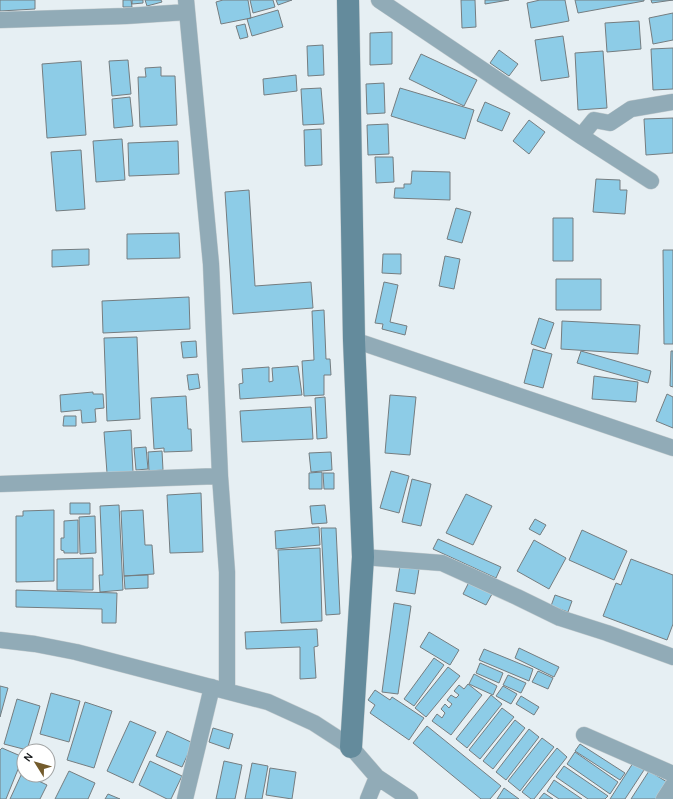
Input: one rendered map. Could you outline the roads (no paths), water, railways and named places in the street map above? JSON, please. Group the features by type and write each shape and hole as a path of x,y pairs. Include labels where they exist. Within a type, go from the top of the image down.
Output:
{"main road":[{"path":"348,0 354,340 363,556 351,747"}],"street":[{"path":"379,0 581,136 651,181"},
{"path":"0,20 126,16 187,6 211,264 220,476 227,572 220,689 185,799"},
{"path":"581,136 594,120 610,123 631,109 673,102"},
{"path":"354,340 673,448"},
{"path":"0,484 220,476"},
{"path":"363,556 442,562 560,618 673,657"},
{"path":"0,640 35,644 76,652 268,702 289,710 314,723 351,747 377,777 410,799"},
{"path":"584,735 673,774"},
{"path":"368,799 377,777"},
{"path":"664,799 673,785"}]}
